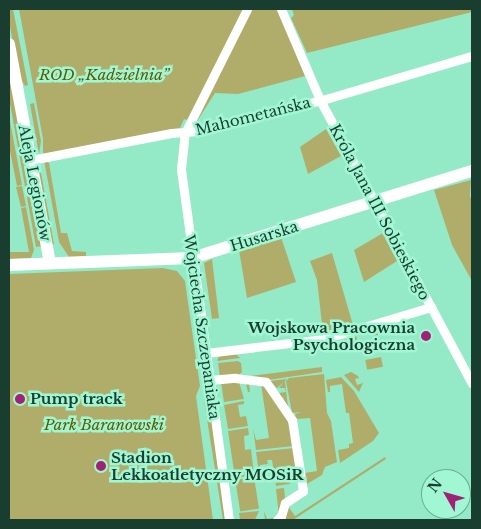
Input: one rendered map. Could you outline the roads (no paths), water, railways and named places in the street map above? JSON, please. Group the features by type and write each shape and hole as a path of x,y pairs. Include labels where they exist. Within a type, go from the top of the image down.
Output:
{"main road":[{"name":"Aleja Legionów","path":"9,44 50,263"},
{"name":"Husarska","path":"9,265 192,258 472,172"}],"street":[{"path":"185,133 247,9"},
{"name":"Króla Jana III Sobieskiego","path":"281,9 320,100 472,384"},
{"name":"Mahometańska","path":"31,160 171,133 185,133 320,100 472,56"},
{"name":"Wojciecha Szczepaniaka","path":"185,133 181,169 229,520"},
{"path":"206,353 324,339 431,307"},
{"path":"210,380 235,378 266,382 292,420 303,491 285,503 281,516 277,520"}],"place":[{"name":"Wojskowa Pracownia Psychologiczna","path":"426,336"},
{"name":"Pump track","path":"20,399"},
{"name":"Stadion Lekkoatletyczny MOSiR","path":"101,466"}],"park label":[{"name":"ROD „Kadzielnia”","path":"104,75"},
{"name":"Park Baranowski","path":"104,425"}]}
